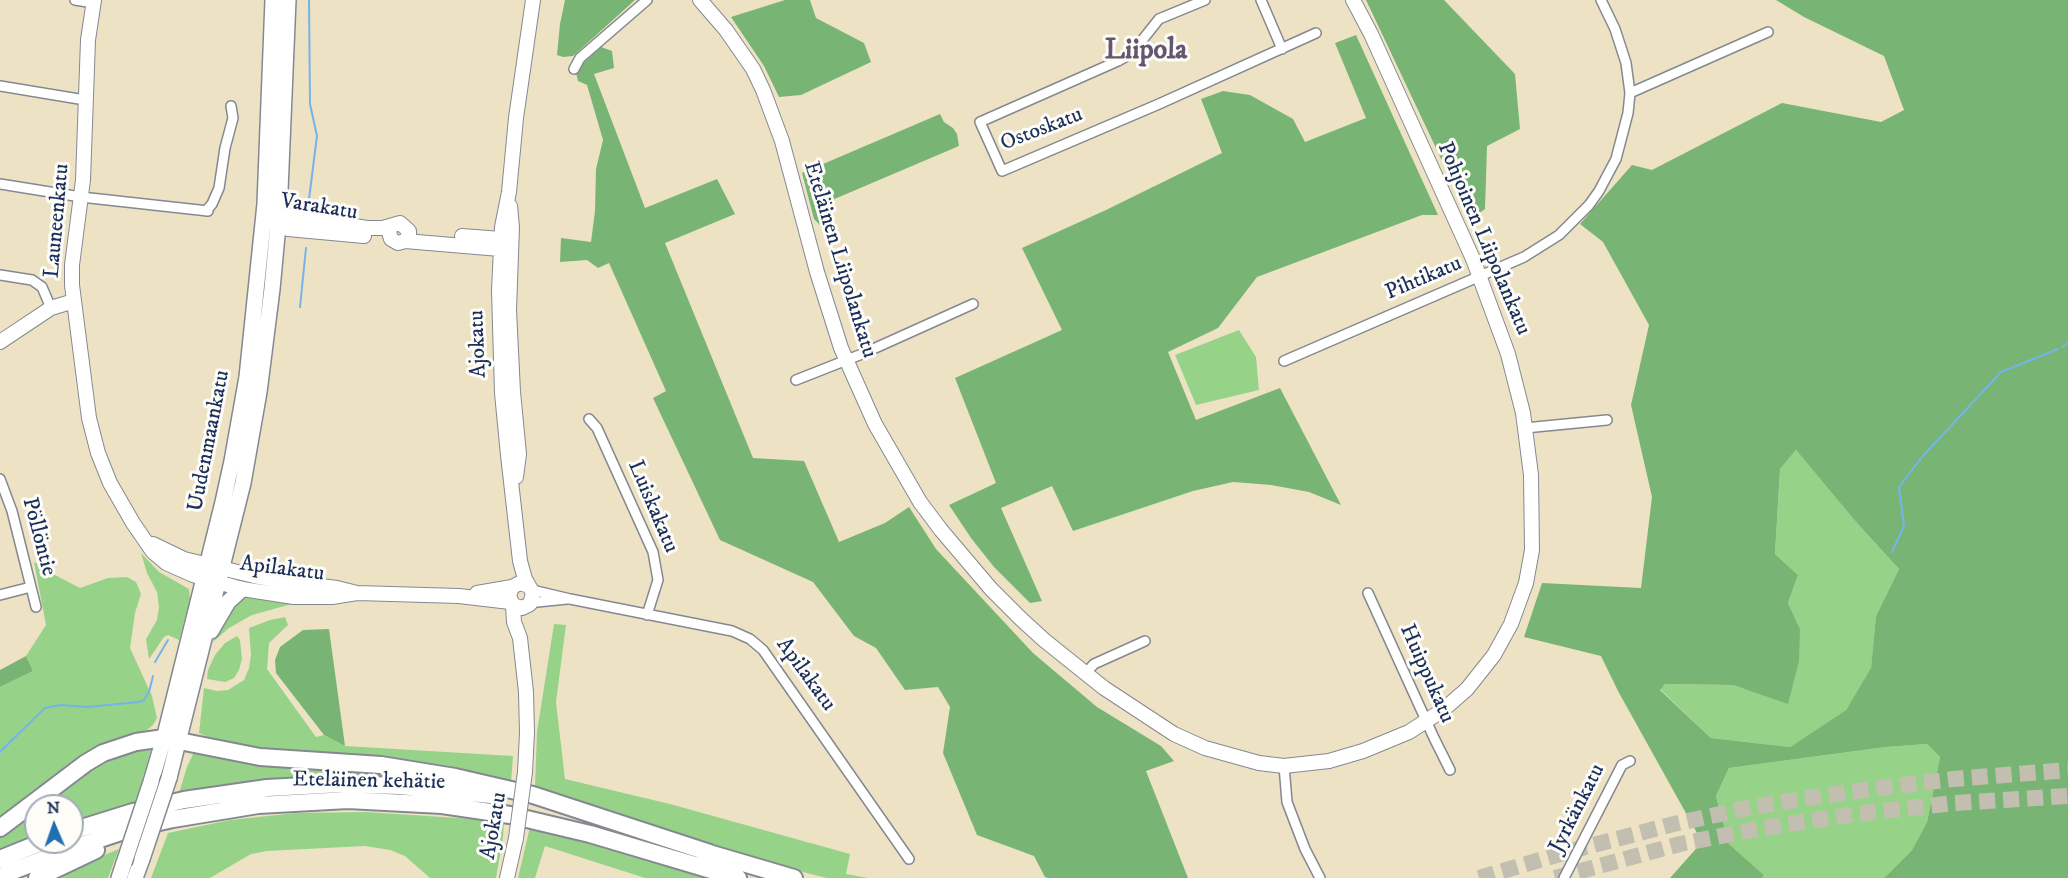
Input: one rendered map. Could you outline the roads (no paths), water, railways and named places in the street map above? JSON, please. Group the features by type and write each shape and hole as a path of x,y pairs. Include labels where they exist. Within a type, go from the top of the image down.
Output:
{"highway":[{"path":"0,828 86,762 103,753 136,742 171,740 260,757 381,765 455,777 533,795 710,853"},
{"name":"Eteläinen kehätie","path":"84,827 183,800 301,785 375,785 454,790 519,800 794,878"},
{"name":"Eteläinen kehätie","path":"0,876 133,828 192,815 258,805 348,800 442,804 477,809 590,834 738,878"},
{"path":"37,878 93,851 127,838 172,824 258,805"},
{"path":"0,859 24,849"}],"main road":[{"name":"Uudenmaankatu","path":"273,0 268,143 280,221"},
{"name":"Uudenmaankatu","path":"135,878 169,778 171,740 215,565 252,438 280,221 288,0"},
{"name":"Uudenmaankatu","path":"122,871 151,782 171,740 199,655 211,581"},
{"path":"199,655 228,602 242,589"}],"street":[{"path":"75,0 94,2"},
{"name":"Ajokatu","path":"523,587 525,579 520,561 513,496 519,454 510,355 505,244 512,227 509,192 516,118 533,0"},
{"path":"574,69 580,58 647,0"},
{"name":"Eteläinen Liipolankatu","path":"700,0 726,30 753,69 772,111 832,322 846,360 875,424 920,502 991,589 1021,619 1085,674 1174,734 1235,757 1284,766 1329,761 1363,752 1398,738 1427,722"},
{"name":"Ostoskatu","path":"1205,0 1160,19 1132,53 1118,61 980,122 1002,171 1159,104 1316,33"},
{"path":"1261,0 1282,49"},
{"name":"Pohjoinen Liipolankatu","path":"1353,0 1371,34 1480,276 1508,354 1524,428 1531,475 1532,550 1526,583 1511,624 1494,655 1467,689 1427,722"},
{"name":"Pihtikatu","path":"1284,361 1524,257 1559,235 1589,205 1616,159 1628,113 1630,93 1626,63 1615,29 1601,0"},
{"name":"Launeenkatu","path":"94,2 88,40 84,161 72,265 74,301 89,418 98,453 110,483 153,552 166,563 211,581"},
{"path":"1630,93 1768,32"},
{"path":"0,86 85,100"},
{"path":"0,184 207,211 219,188 225,148 233,118 231,106"},
{"name":"Varakatu","path":"280,221 323,226 383,228 399,233 505,244"},
{"path":"0,275 32,280 42,287 51,308"},
{"path":"0,342 51,308 74,301"},
{"path":"796,381 973,304"},
{"name":"Luiskakatu","path":"589,419 597,428 653,552 658,580 646,615"},
{"path":"1524,428 1607,420"},
{"name":"Pöllöntie","path":"0,479 12,511 36,607"},
{"path":"145,540 184,559 215,565"},
{"name":"Apilakatu","path":"215,565 255,576 357,593"},
{"name":"Apilakatu","path":"211,581 242,589 294,597 332,597 357,593 459,596 520,604 570,599"},
{"path":"0,595 31,587"},
{"path":"523,587 534,597 520,604 509,596 523,587"},
{"name":"Apilakatu","path":"459,596 523,587 646,615 732,631 750,639 764,650 909,859"},
{"name":"Huippukatu","path":"1368,593 1450,770"},
{"name":"Ajokatu","path":"507,878 516,838 525,772 527,733 526,693 520,638 514,622 520,604"},
{"path":"1085,674 1094,664 1145,641"},
{"name":"Jyrkänkatu","path":"1564,878 1622,765 1630,761"},
{"path":"1284,766 1290,810 1305,849 1320,878"}],"waterway":[{"path":"307,215 317,136 310,104 309,0"},
{"path":"300,307 306,248"},
{"path":"2062,347 2068,343"},
{"path":"1892,552 1904,526 1899,487 1922,457 2001,372 2058,349"},
{"path":"155,662 168,640"},
{"path":"0,752 45,708 61,705 87,707 139,702 144,700 149,692 153,676"}],"tunnel":[{"path":"1479,878 1674,824 1757,806 1953,779 2068,770"},
{"path":"1555,878 1680,844 1762,828 1954,803 2068,796"}],"district":[{"name":"Liipola","path":"1146,52"}]}
